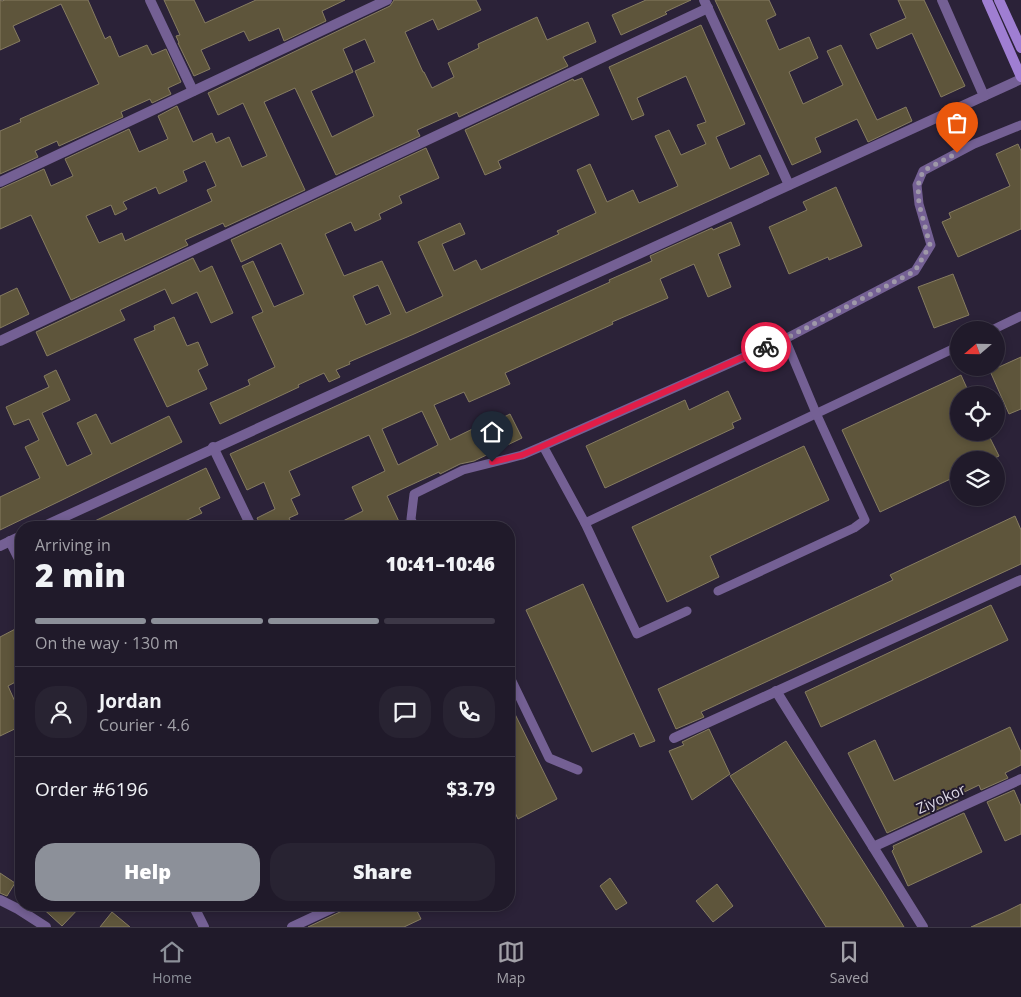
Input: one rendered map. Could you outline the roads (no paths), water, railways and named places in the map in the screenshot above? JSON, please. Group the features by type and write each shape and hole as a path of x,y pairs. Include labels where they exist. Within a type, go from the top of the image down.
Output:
{"street":[{"path":"150,0 193,91"},
{"path":"0,182 387,0"},
{"path":"942,0 984,96"},
{"path":"55,521 1021,78 987,0"},
{"path":"999,0 1021,48"},
{"path":"0,341 706,4 789,184"},
{"path":"213,447 249,521"},
{"path":"0,546 15,539"},
{"path":"10,541 15,551"},
{"path":"674,738 1020,582"},
{"path":"776,691 923,927"},
{"name":"Ziyokor","path":"873,847 1021,780"},
{"path":"0,900 15,908"},
{"path":"21,911 46,927"},
{"path":"197,911 204,927"},
{"path":"292,927 326,911"}],"lane":[{"path":"412,521 414,494 463,470 522,455 785,339 915,271 930,245 919,204 918,185 923,171 974,144 1021,125"},
{"path":"1005,324 1021,316"},
{"path":"718,591 854,528 865,520 816,413 785,339"},
{"path":"585,523 950,350"},
{"path":"543,446 585,523 638,634 687,611"},
{"path":"515,688 548,758 578,770"}]}
